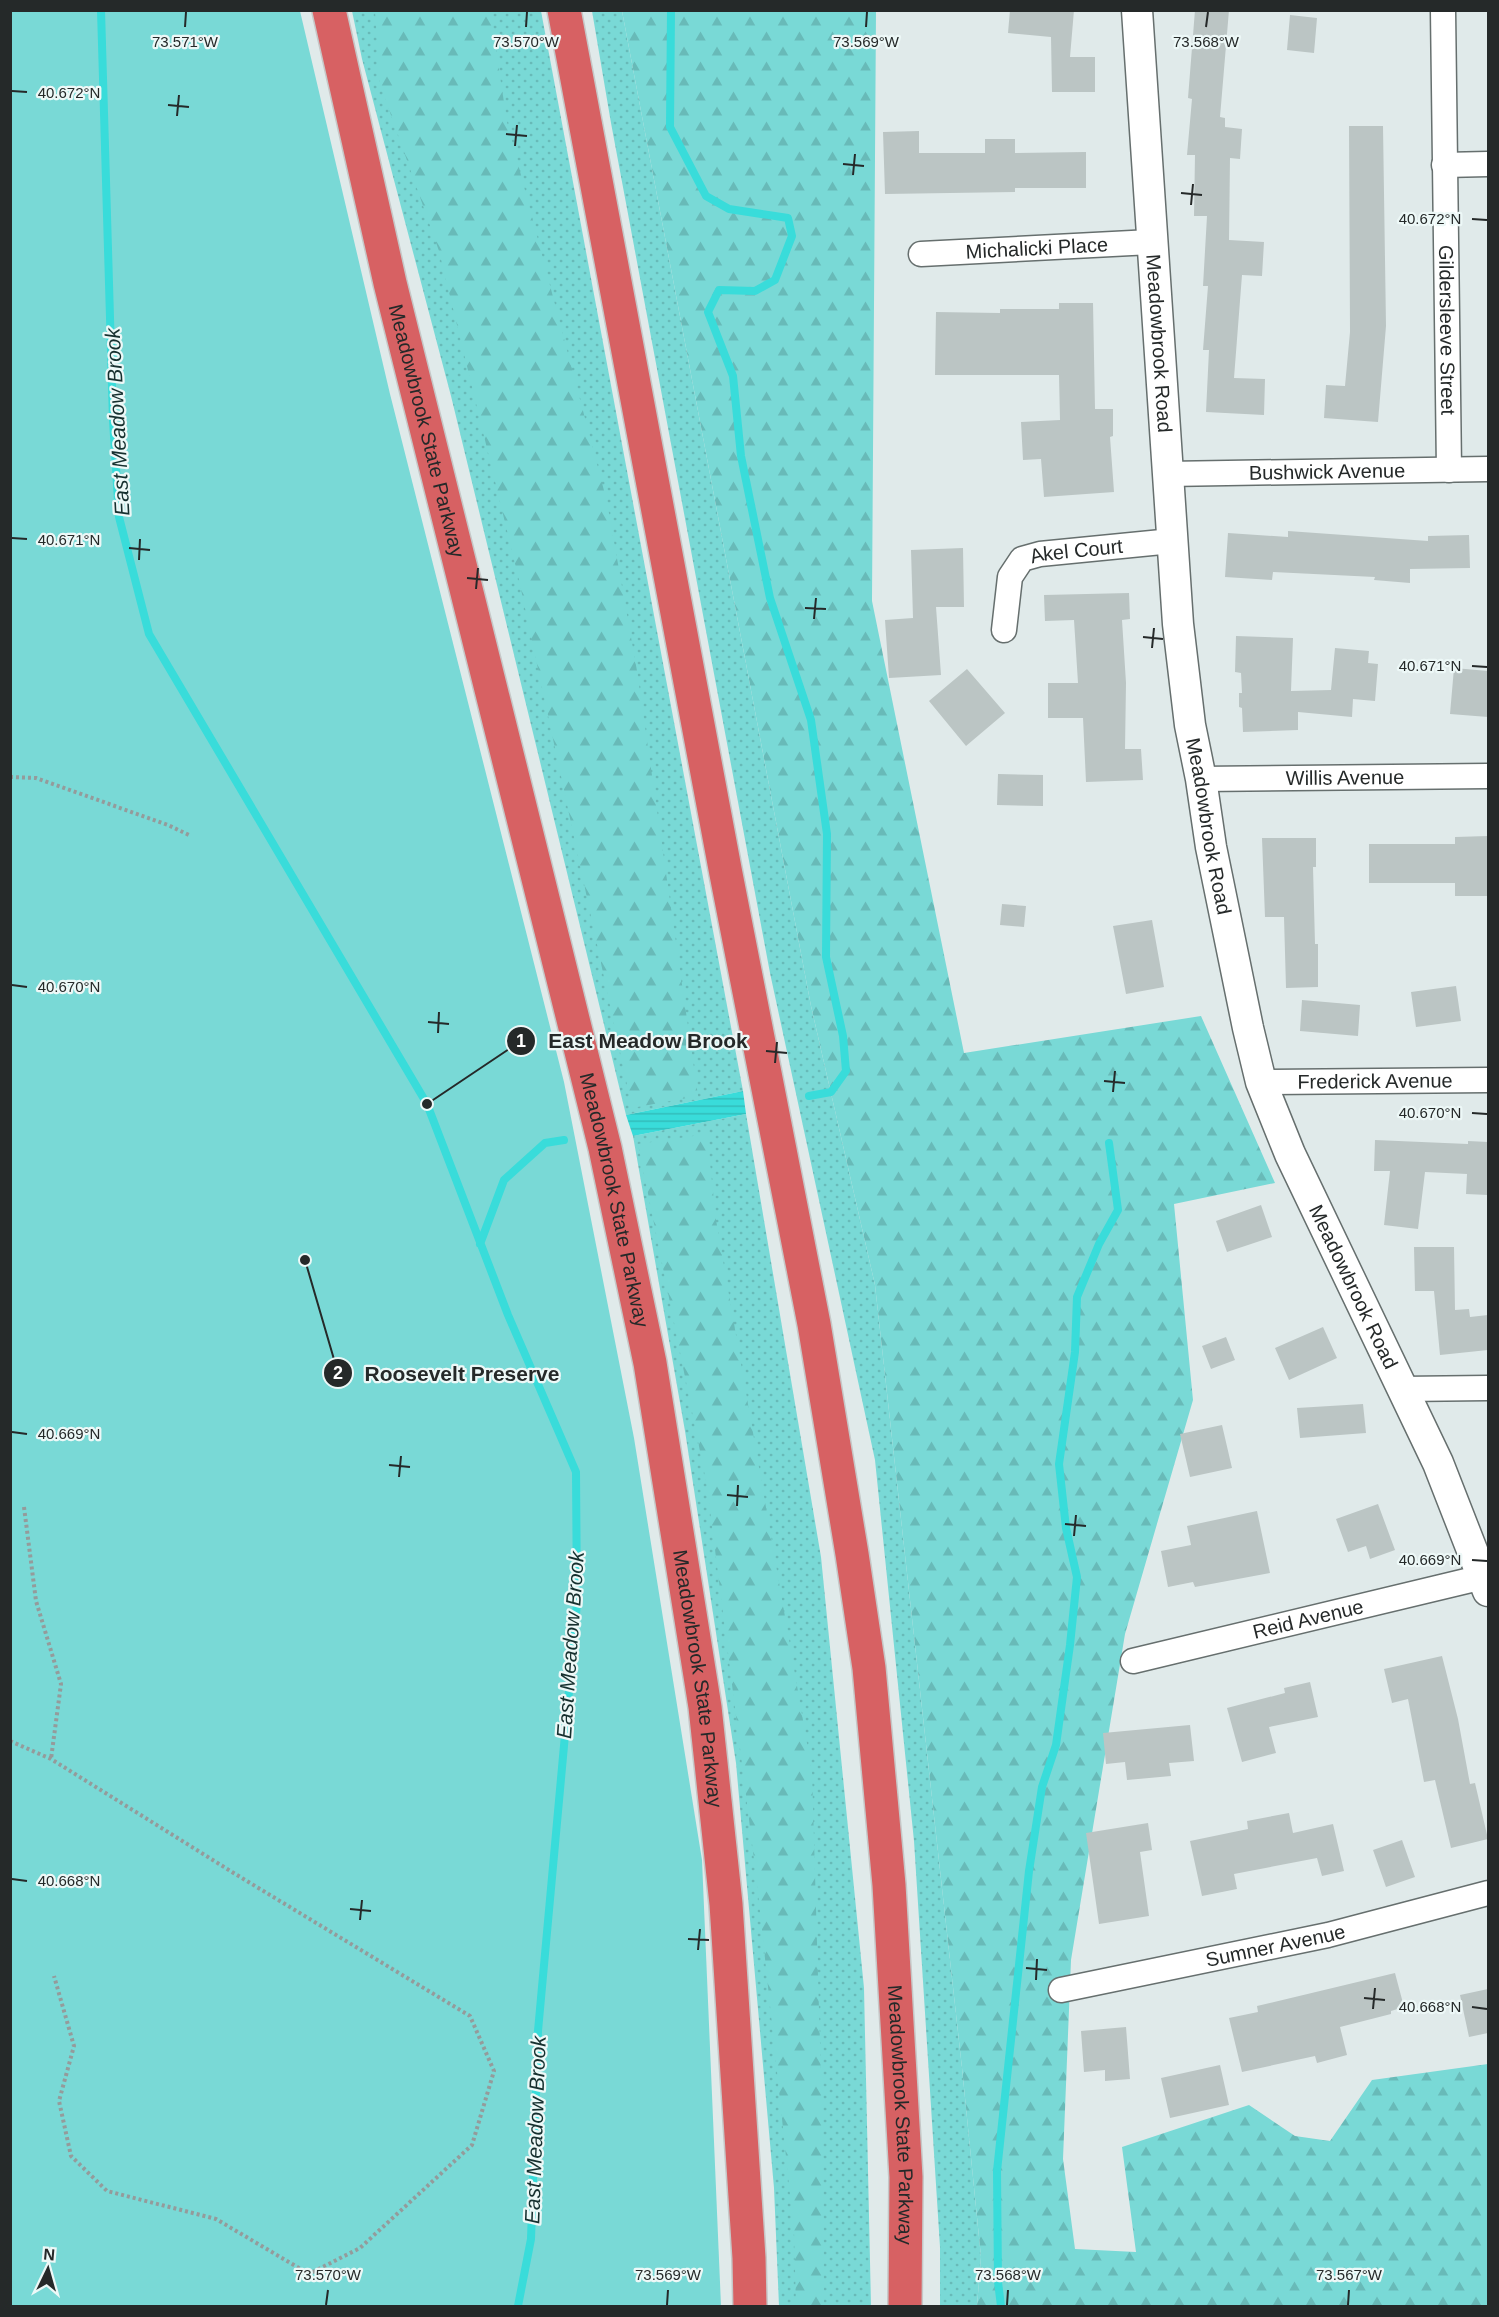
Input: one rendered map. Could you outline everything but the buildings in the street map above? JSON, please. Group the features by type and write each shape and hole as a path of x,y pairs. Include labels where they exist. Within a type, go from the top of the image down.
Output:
{"highway":[{"name":"Meadowbrook State Parkway","path":"329,10 390,283 605,1148 650,1363 705,1707 726,1916 749,2258 750,2307"},
{"name":"Meadowbrook State Parkway","path":"564,10 726,874 814,1324 856,1577 869,1668 889,1885 906,2177 905,2307"}],"street":[{"name":"Meadowbrook Road","path":"1137,10 1167,474 1178,624 1187,703 1211,846 1261,1083 1290,1154 1438,1463 1486,1584"},
{"name":"Gildersleeve Street","path":"1443,10 1449,470"},
{"path":"1444,165 1488,164"},
{"name":"Michalicki Place","path":"921,254 1151,242"},
{"name":"Bushwick Avenue","path":"1167,474 1488,469"},
{"name":"Akel Court","path":"1004,630 1010,577 1022,559 1040,554 1172,541"},
{"name":"Willis Avenue","path":"1201,780 1488,776"},
{"name":"Frederick Avenue","path":"1261,1083 1488,1080"},
{"path":"1402,1389 1488,1388"},
{"name":"Reid Avenue","path":"1133,1660 1486,1584"},
{"name":"Sumner Avenue","path":"1060,1990 1328,1935 1488,1893"}],"path":[{"path":"10,777 36,778 168,825 191,836"},
{"path":"24,1507 36,1601 61,1684 51,1759"},
{"path":"10,1741 51,1759 470,2016 494,2071 472,2145 360,2248 309,2274 216,2219 107,2191 71,2156 59,2101 74,2046 54,1976"}],"green space":[{"path":"11,10 300,11 390,394 564,1082 634,1438 702,1860 721,2306 11,2306"},
{"path":"352,11 541,11 743,1091 626,1115 451,396 362,59"},
{"path":"375,11 490,11 507,122 607,502 637,671 698,1096 632,1108 519,580 439,251 380,84"},
{"path":"592,11 622,11 811,1006 875,1285 981,2257 977,2306 940,2306 940,2247 914,1841 875,1460 770,973"},
{"path":"622,11 876,11 872,601 964,1053 1201,1016 1275,1183 1174,1204 1193,1400 1125,1634 1071,1960 1063,2159 1075,2249 1136,2252 1122,2147 1249,2105 1295,2136 1330,2141 1372,2080 1488,2064 1488,2306 977,2306 981,2257 875,1285 811,1006"},
{"path":"746,1114 821,1557 864,1988 871,2306 779,2306 774,2188 736,1763 685,1431 633,1136"},
{"path":"707,1134 716,1220 812,1772 823,2146 824,2306 796,2306 794,2232 757,1883 707,1486 638,1144"}],"shaded area":[{"path":"743,1091 746,1114 633,1136 626,1115"}],"waterway":[{"name":"East Meadow Brook","path":"101,10 113,420 119,517 149,634 427,1104 508,1315 576,1472 577,1603 538,2031 531,2239 518,2306"},
{"path":"671,10 670,127 706,196 729,209 788,218 792,236 775,280 755,291 719,290 708,312 733,376 741,456 770,598 811,720 827,834 826,957 843,1036 846,1071 831,1092 809,1096"},
{"path":"480,1244 504,1180 545,1143 564,1140"},
{"path":"1001,2306 998,2282 997,2171 1029,1871 1042,1787 1056,1745 1077,1577 1066,1528 1059,1464 1075,1352 1077,1297 1099,1244 1118,1210 1109,1143"}],"place":[{"name":"East Meadow Brook","path":"427,1104"},
{"name":"Roosevelt Preserve","path":"305,1260"}]}
